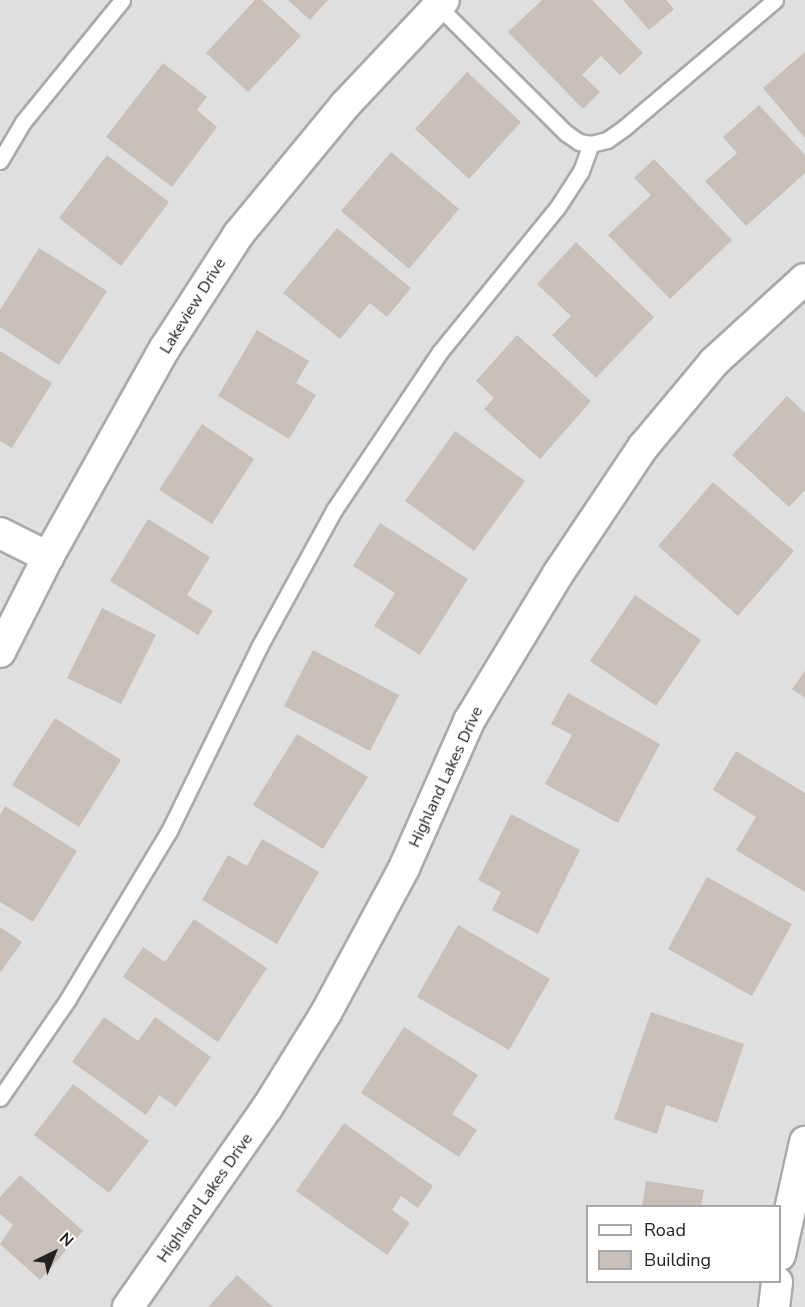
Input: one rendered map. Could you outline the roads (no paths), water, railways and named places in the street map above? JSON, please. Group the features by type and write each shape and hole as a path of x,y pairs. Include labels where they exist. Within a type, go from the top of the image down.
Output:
{"street":[{"name":"Lakeview Drive","path":"0,652 48,557 165,348 238,235 345,105 441,3"},
{"name":"Highland Lakes Drive","path":"128,1307 254,1126 326,1013 404,868 469,721 558,574 643,447 707,370 805,279"},
{"path":"0,533 48,557"},
{"path":"781,1250 805,1142"},
{"path":"774,1307 777,1283"}],"lane":[{"path":"0,161 23,122 122,0"},
{"path":"441,3 566,133 579,142 591,144 608,140 624,128 776,0"},
{"path":"0,1098 68,999 169,831 259,646 334,510 439,353 557,208 581,171 591,144"}]}
